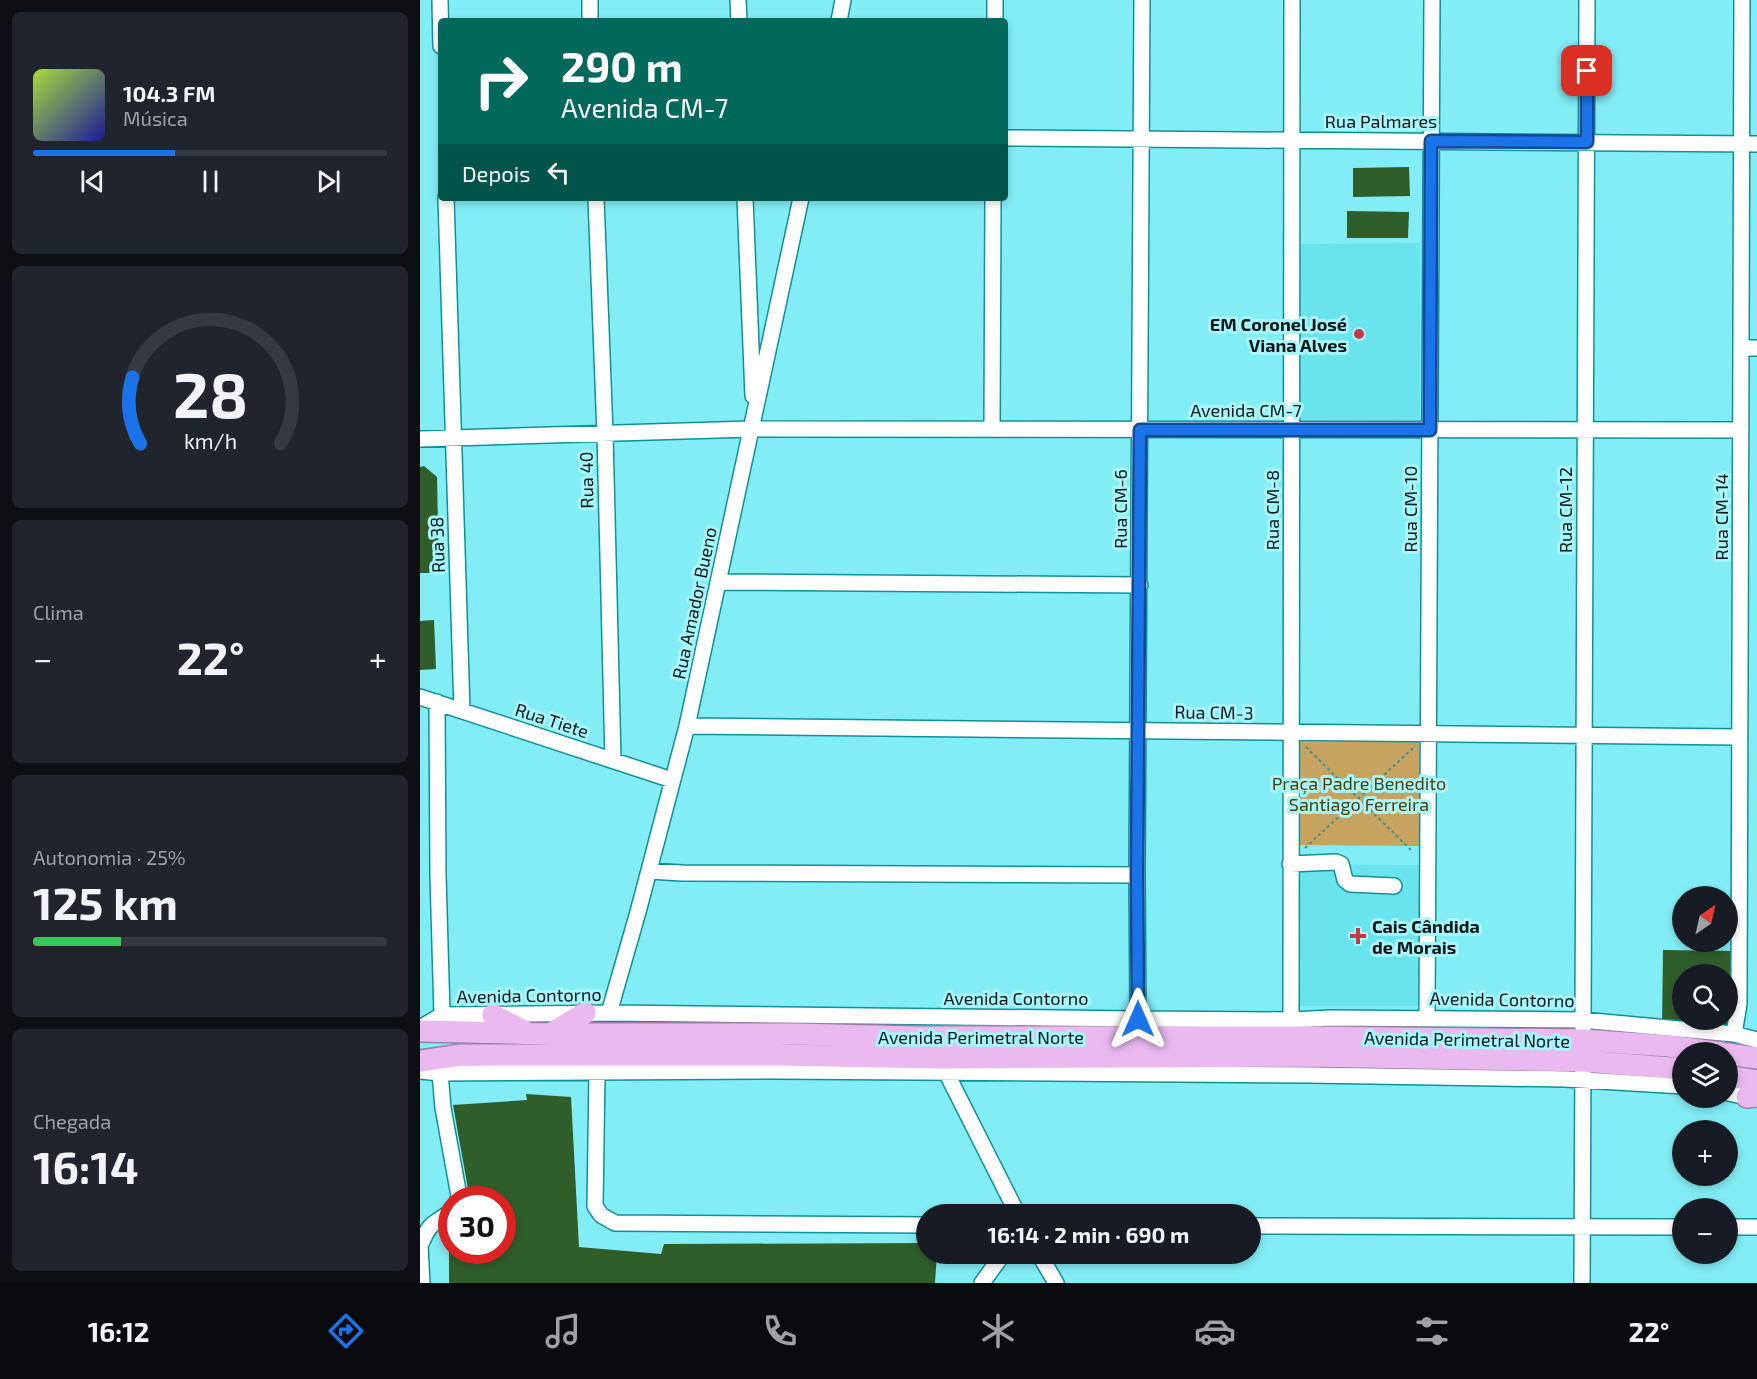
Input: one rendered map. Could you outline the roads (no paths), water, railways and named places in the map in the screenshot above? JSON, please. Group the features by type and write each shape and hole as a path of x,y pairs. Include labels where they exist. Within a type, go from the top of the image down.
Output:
{"highway":[{"path":"551,1034 585,1013"},
{"path":"493,1015 527,1033"},
{"name":"Avenida Perimetral Norte","path":"420,1030 551,1034 793,1034 915,1038 1308,1037 1583,1050 1672,1068"},
{"name":"Avenida Perimetral Norte","path":"420,1062 461,1055 778,1055 942,1065 1672,1046"},
{"path":"1738,1048 1757,1058"}],"street":[{"path":"440,0 440,18"},
{"path":"590,0 590,18"},
{"path":"738,0 739,18"},
{"path":"840,18 843,0"},
{"path":"995,0 995,18"},
{"name":"Rua CM-6","path":"1138,1019 1142,0"},
{"name":"Rua CM-8","path":"1291,1020 1292,0"},
{"name":"Rua CM-10","path":"1427,1018 1432,0"},
{"name":"Rua CM-12","path":"1582,1283 1587,0"},
{"name":"Rua CM-14","path":"1731,1042 1739,1004 1741,348 1749,143 1742,0"},
{"name":"Rua Palmares","path":"1008,138 1749,143"},
{"name":"Rua 38","path":"446,201 462,710"},
{"name":"Rua 40","path":"596,201 613,760"},
{"path":"745,201 752,392 755,410"},
{"name":"Rua Amador Bueno","path":"609,1013 687,726 800,201"},
{"path":"992,429 993,201"},
{"path":"1741,348 1757,348"},
{"name":"Avenida CM-7","path":"420,439 751,429 1741,430"},
{"path":"718,582 1140,585"},
{"name":"Rua Tiete","path":"420,697 672,780"},
{"path":"437,702 442,1016"},
{"name":"Rua CM-3","path":"687,726 1740,737"},
{"path":"1290,863 1336,862 1341,864 1345,880 1350,884 1394,886"},
{"path":"648,871 1137,875"},
{"name":"Avenida Contorno","path":"420,1030 442,1016 585,1013 1291,1020 1427,1018 1583,1050 1672,1082"},
{"path":"889,1017 915,1038 942,1065 1012,1204"},
{"name":"Avenida Contorno","path":"1738,1043 1757,1040"},
{"name":"Avenida Contorno","path":"420,1071 597,1073 766,1071 942,1065 975,1073 1309,1075 1583,1050 1672,1046"},
{"path":"440,1073 443,1108 457,1186"},
{"path":"597,1073 595,1206 601,1215 615,1223 916,1225"},
{"path":"962,1103 975,1073"},
{"path":"422,1283 420,1246 431,1224 438,1220"},
{"path":"1261,1226 1672,1227"},
{"path":"1738,1227 1757,1227"},
{"path":"982,1283 996,1264"},
{"path":"1045,1264 1056,1283"}],"place":[{"name":"EM Coronel José Viana Alves","path":"1359,334"},
{"name":"Cais Cândida de Morais","path":"1358,936"}],"park label":[{"name":"Praça Padre Benedito Santiago Ferreira","path":"1359,793"}]}
